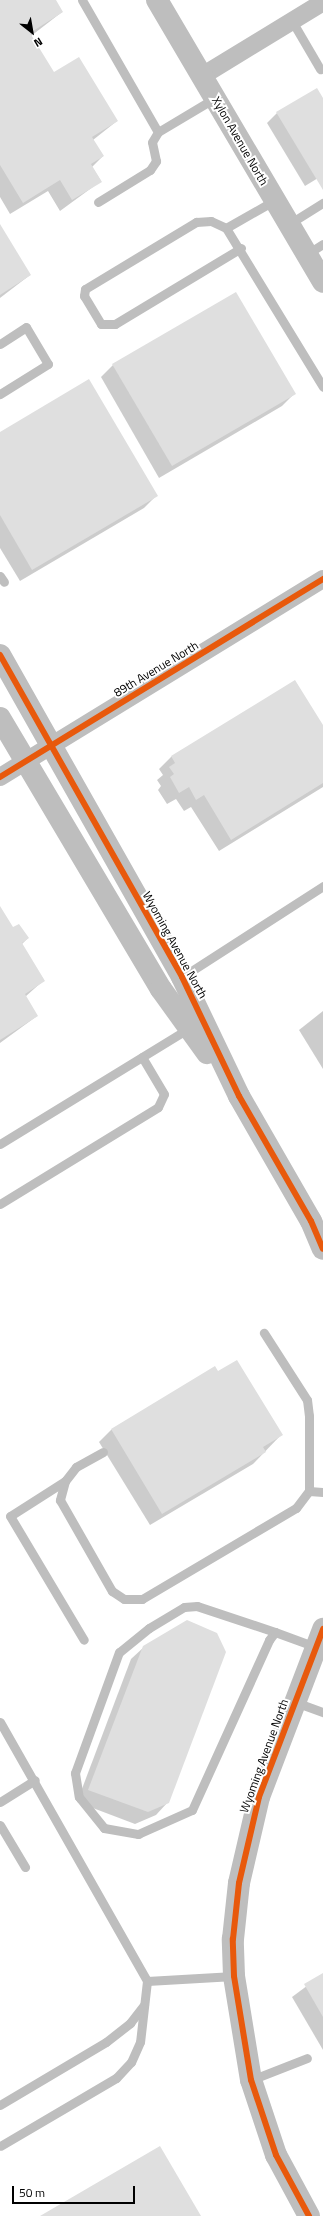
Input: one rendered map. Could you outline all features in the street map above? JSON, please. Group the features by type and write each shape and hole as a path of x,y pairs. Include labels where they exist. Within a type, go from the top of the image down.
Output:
{"street":[{"name":"Xylon Avenue North","path":"157,0 289,224 315,249 323,282"},
{"path":"202,76 323,2"},
{"name":"89th Avenue North","path":"0,777 323,580"},
{"name":"Wyoming Avenue North","path":"0,655 182,978 239,1096 311,1221 323,1249"},
{"name":"Wyoming Avenue North","path":"0,718 161,989 239,1096"},
{"name":"Wyoming Avenue North","path":"309,2216 276,2154 251,2080 234,1976 232,1938 250,1829 319,1638"}],"lane":[{"path":"82,0 158,132"},
{"path":"292,21 320,69"},
{"path":"98,202 150,170 156,161 152,142 158,132 215,98"},
{"path":"226,228 275,200"},
{"path":"289,224 323,203"},
{"path":"241,248 115,324 101,324 84,296 85,289 196,222 211,221 226,228 241,248 323,387"},
{"path":"0,344 26,327 48,364 0,394"},
{"path":"182,978 323,886"},
{"path":"0,1144 189,1028"},
{"path":"0,1204 158,1107 164,1094 142,1057"},
{"path":"65,1481 60,1500 112,1591 130,1599 142,1599 296,1508 309,1491 306,1400 264,1333"},
{"path":"84,1640 10,1516 65,1481 76,1467 103,1452"},
{"path":"309,1491 323,1492"},
{"path":"275,1632 192,1810 138,1834 104,1828 79,1797 75,1773 120,1652 149,1628 184,1607 197,1606 275,1632 319,1638"},
{"path":"295,1702 323,1712"},
{"path":"0,1722 35,1780 147,1981 140,2042 131,2062 116,2078 0,2146"},
{"path":"0,1802 35,1780"},
{"path":"0,1825 25,1867"},
{"path":"147,1981 234,1976"},
{"path":"0,2105 106,2042 130,2023 144,2005"},
{"path":"251,2080 307,2058"}],"building":[{"path":"0,0 56,0 63,12 30,33 54,72 79,57 118,121 92,137 104,156 91,164 102,182 72,200 60,180 23,203 0,165"},
{"path":"317,88 323,98 323,190 276,112"},
{"path":"0,224 31,275 0,295"},
{"path":"236,292 296,394 172,466 112,364"},
{"path":"89,379 158,496 32,570 0,515 0,432"},
{"path":"295,680 323,725 323,783 231,840 204,795 196,800 189,787 179,793 170,777 174,774 169,767 175,763 171,756"},
{"path":"0,906 13,927 19,924 29,938 22,943 45,981 25,994 38,1016 0,1040"},
{"path":"237,1360 283,1435 263,1447 266,1452 162,1514 111,1429 215,1366 218,1371"},
{"path":"187,1620 217,1633 226,1652 169,1803 148,1812 88,1790 143,1646"},
{"path":"323,1973 323,2017 304,1984"},
{"path":"160,2146 201,2216 40,2216"}],"cycle path":[{"path":"0,777 323,579"},
{"path":"0,655 182,977 239,1096 311,1221 323,1249"},
{"path":"309,2216 276,2155 251,2080 234,1976 233,1939 239,1883 259,1797 323,1629"}]}
